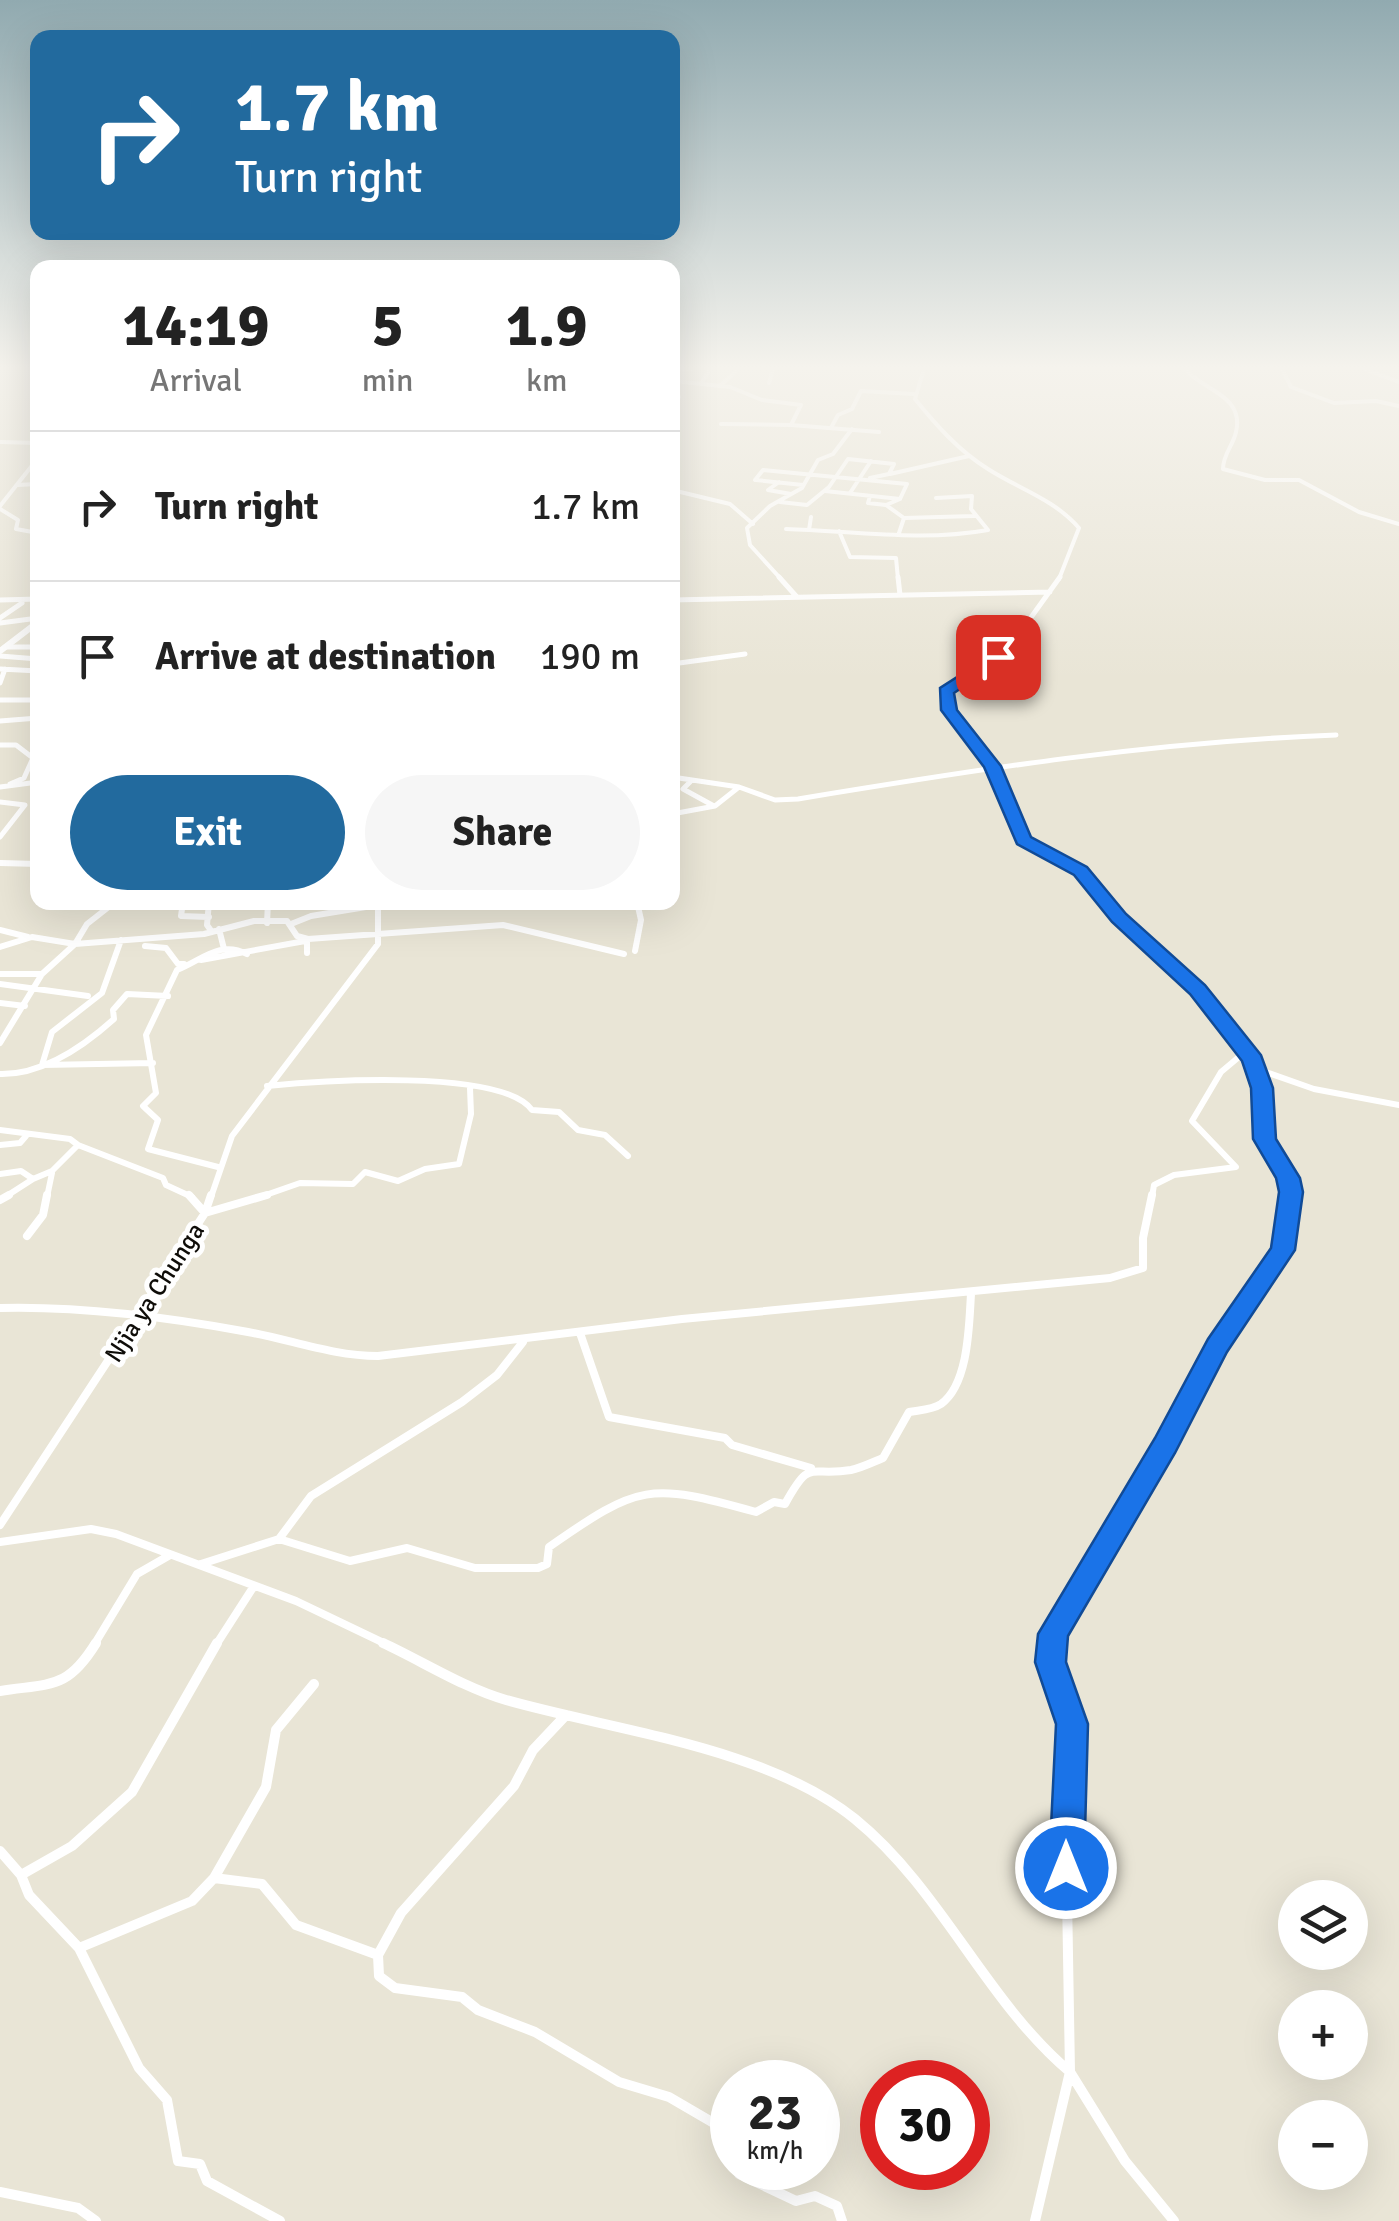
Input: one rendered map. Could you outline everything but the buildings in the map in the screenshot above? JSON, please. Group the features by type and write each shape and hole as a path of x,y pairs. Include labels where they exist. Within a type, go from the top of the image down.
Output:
{"street":[{"path":"26,473 0,508 18,520 16,529 30,532"},
{"path":"761,473 755,480 804,485"},
{"path":"788,473 907,484 900,499 886,504 868,503 884,482"},
{"path":"779,502 808,506 839,473"},
{"path":"849,494 864,473"},
{"path":"859,480 895,473"},
{"path":"997,473 1056,507 1080,528 1050,592 1009,648 944,696 954,718 992,766 1024,840 1081,871 1119,918 1198,990 1246,1051 1259,1070 1264,1139 1288,1178 1291,1192 1283,1250 1217,1346 1165,1446 1053,1634 1051,1662 1072,1724 1066,1837 1070,2072 1034,2221"},
{"path":"1239,473 1312,484 1359,512 1399,524"},
{"path":"796,596 750,544 747,532 804,485 810,475"},
{"path":"778,482 768,490 792,494"},
{"path":"16,485 30,484"},
{"path":"825,491 900,499"},
{"path":"0,493 8,492"},
{"path":"680,492 733,503 747,512 753,524"},
{"path":"786,529 940,539 986,532 970,509 972,496 936,498"},
{"path":"886,504 904,518 976,516"},
{"path":"809,530 811,517"},
{"path":"899,534 904,518"},
{"path":"839,531 850,556 896,558 900,594"},
{"path":"680,600 1050,592"},
{"path":"0,600 28,600"},
{"path":"0,620 28,600"},
{"path":"0,620 30,620"},
{"path":"1,651 30,627"},
{"path":"1,651 30,648"},
{"path":"1,651 30,657"},
{"path":"680,663 745,654"},
{"path":"0,682 3,669 30,671"},
{"path":"0,700 30,700"},
{"path":"0,720 30,718"},
{"path":"680,779 739,787 775,800 798,799 992,766 1224,739 1336,735"},
{"path":"0,745 16,744 30,756"},
{"path":"0,787 24,778 30,765"},
{"path":"690,782 683,789 715,806"},
{"path":"10,784 30,783"},
{"path":"680,813 715,806 739,787"},
{"path":"0,802 26,805 0,838"},
{"path":"0,863 30,864"},
{"path":"0,1044 42,974 74,944 87,924 105,910"},
{"path":"182,910 181,916 209,916"},
{"path":"209,910 207,925 216,931 224,949"},
{"path":"268,910 268,923"},
{"path":"0,930 74,944 216,931 254,921 291,924 344,910"},
{"name":"Njia ya Chunga","path":"0,1525 205,1213 232,1136 372,952 378,910"},
{"path":"635,950 642,920 639,910"},
{"path":"291,924 297,936 307,940"},
{"path":"144,946 166,948 178,964 307,940 502,924 624,954"},
{"path":"0,947 32,937"},
{"path":"0,984 90,996 102,993 122,940"},
{"path":"306,953 307,940"},
{"path":"218,1167 148,1149 158,1120 144,1106 156,1093 146,1035 168,996 177,970 201,960 209,951 243,948 247,954"},
{"path":"0,974 42,974"},
{"path":"0,1084 107,1027 114,1020 118,1000 127,994 168,996"},
{"path":"42,1065 52,1032 69,1024 90,996"},
{"path":"0,1003 25,1006"},
{"path":"0,1308 51,1306 134,1316 248,1332 352,1356 524,1342 682,1319 1110,1278 1143,1268 1143,1238 1154,1185 1174,1175 1236,1168 1192,1121 1210,1086 1233,1057 1246,1051"},
{"path":"42,1065 153,1063"},
{"path":"1259,1070 1314,1089 1399,1104"},
{"path":"0,1074 10,1076"},
{"path":"267,1086 366,1079 516,1096 532,1110 559,1112 578,1130 605,1135 628,1156"},
{"path":"0,1130 70,1139 162,1178 166,1184 189,1194 205,1213 234,1209 300,1183 353,1184 365,1172 398,1181 425,1168 460,1164 470,1114 470,1088"},
{"path":"0,1145 20,1143 26,1135"},
{"path":"0,1200 52,1172 78,1145"},
{"path":"0,1174 20,1171 33,1179"},
{"path":"27,1236 43,1215 52,1172"},
{"path":"580,1333 609,1417 725,1438 732,1446 811,1468 850,1470 882,1458 909,1412 941,1405 952,1390 966,1344 971,1294"},
{"path":"279,1539 311,1496 462,1402 498,1375 524,1342"},
{"path":"200,1564 279,1539 350,1561 380,1550 407,1548 475,1568 538,1568 547,1564 549,1547 627,1495 685,1495 756,1512 774,1502 790,1501 802,1475 811,1468"},
{"path":"0,1542 103,1530 296,1601 501,1699 760,1765 854,1818 923,1889 1037,2044 1070,2072 1125,2162 1174,2221"},
{"path":"0,1692 59,1682 78,1672 137,1574 171,1554"},
{"path":"22,1875 72,1846 132,1792 200,1677 226,1624 254,1586"},
{"path":"79,1948 192,1901 214,1878 266,1788 276,1730 314,1684"},
{"path":"566,1715 533,1750 504,1798 401,1913 378,1954 379,1976 395,1988 462,1997 478,2010 535,2032 619,2082 670,2097 710,2121"},
{"path":"0,1852 22,1875 29,1895 79,1948 140,2068 167,2100 178,2160 200,2164 206,2181 280,2221"},
{"path":"214,1878 259,1883 272,1890 285,1918 298,1926 360,1943 378,1954"},
{"path":"773,2190 796,2201 815,2196 837,2206 842,2221"},
{"path":"0,2192 78,2208 96,2221"}],"route":[{"path":"998,657 946,692 944,700 949,710 992,766 1024,840 1042,854 1081,871 1119,918 1198,990 1253,1060 1262,1088 1264,1139 1288,1178 1291,1192 1288,1234 1276,1263 1217,1346 1165,1446 1078,1590 1068,1615 1053,1634 1051,1662 1066,1695 1072,1724 1066,1868"}]}
